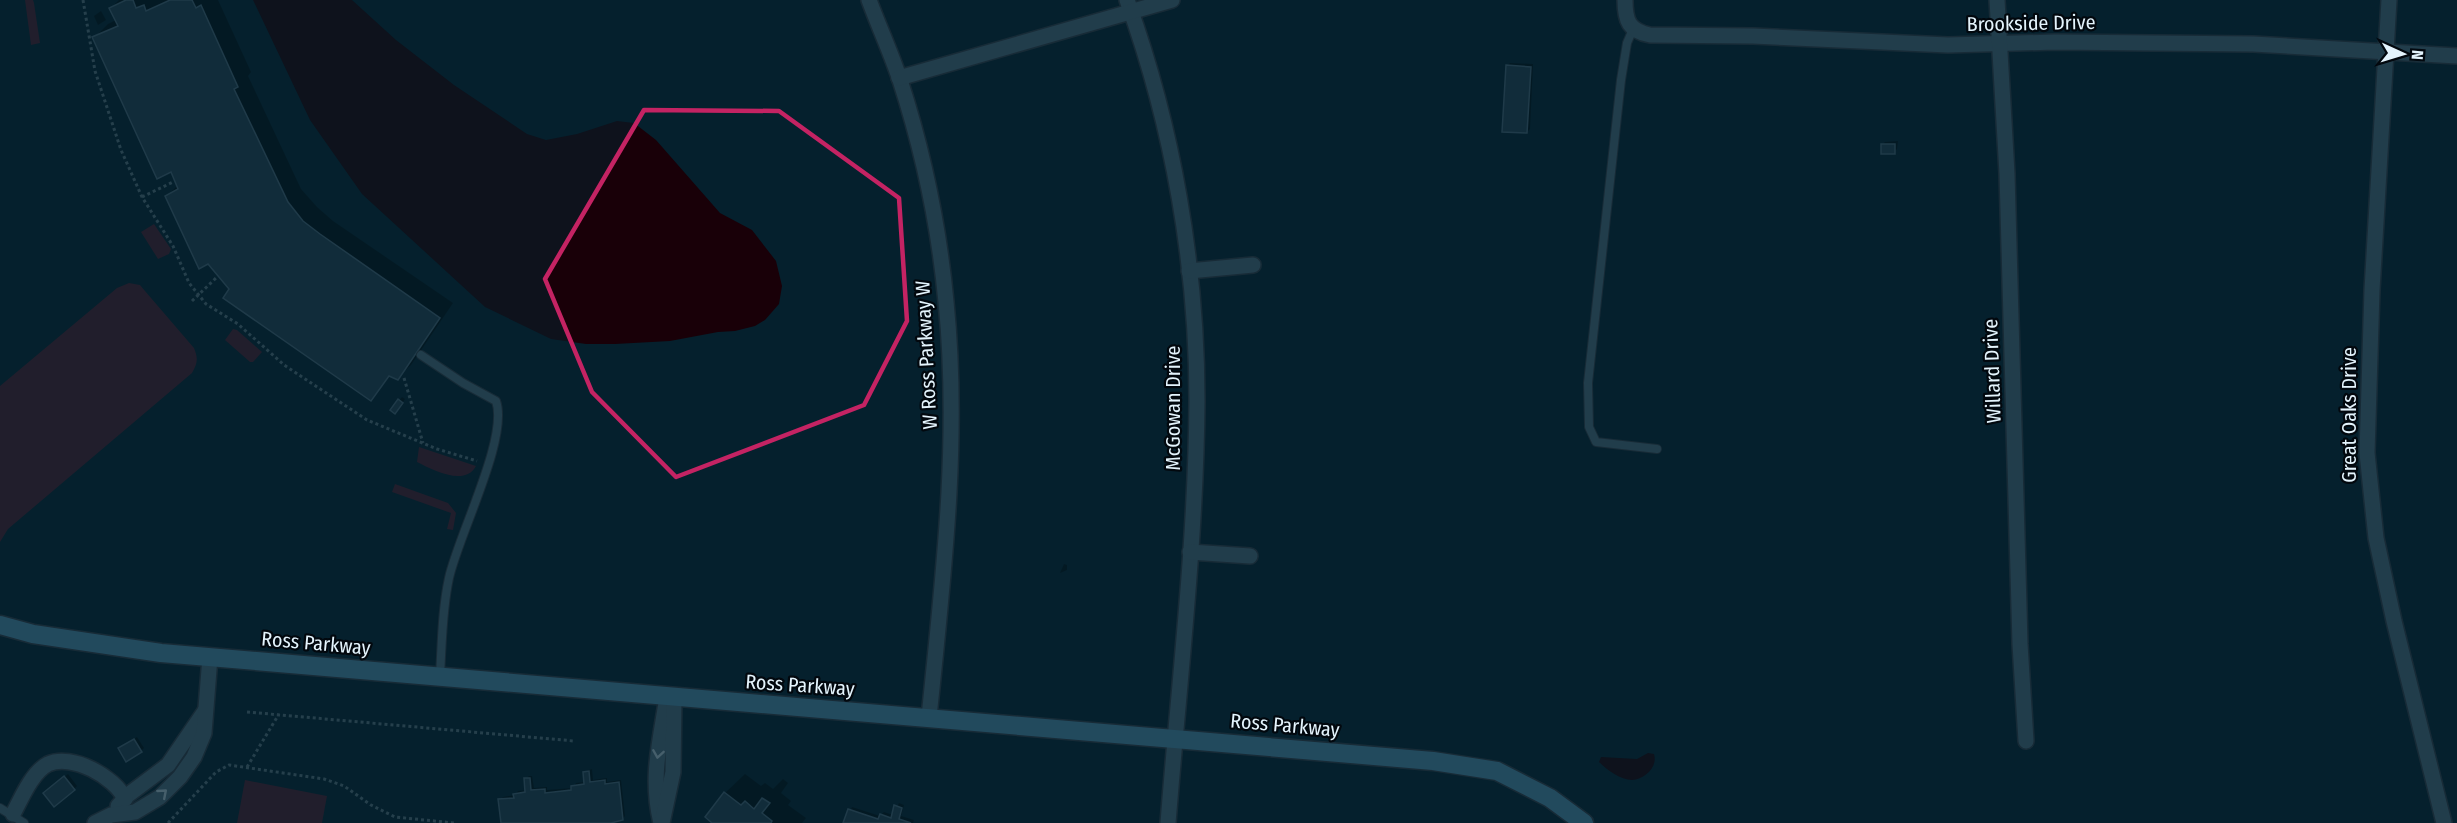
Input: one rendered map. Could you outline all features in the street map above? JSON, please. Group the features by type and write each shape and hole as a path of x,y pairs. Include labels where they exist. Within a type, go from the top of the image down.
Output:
{"street":[{"name":"W Ross Parkway W","path":"869,0 899,78 915,129 932,208 945,293 952,411 948,501 929,717"},
{"path":"899,78 1129,5 1172,0"},
{"name":"Willard Drive","path":"1997,0 2007,186 2020,644 2026,741"},
{"name":"Great Oaks Drive","path":"2389,0 2367,388 2368,464 2376,538 2444,823"},
{"path":"1625,2 1626,17 1633,29"},
{"name":"McGowan Drive","path":"1129,5 1143,43 1164,127 1189,271 1197,402 1190,552 1168,823"},
{"name":"Brookside Drive","path":"1633,29 1650,35 1753,36 1948,45 2253,44 2457,56"},
{"path":"1189,271 1253,265"},
{"path":"1190,552 1250,556"},
{"name":"Ross Parkway","path":"0,625 33,634 97,644 210,657 929,717 1388,757 1477,767 1497,771 1516,780 1550,798 1584,823"},
{"path":"95,823 111,815 135,812 160,797 180,777 201,744 204,733 210,657"},
{"path":"661,823 655,798 655,773 671,697"},
{"path":"111,815 125,799 168,765 205,711"},
{"path":"12,815 36,776 48,764 59,762 73,762 102,775 119,788 125,799"}],"lane":[{"path":"1633,29 1627,43 1619,92 1588,383 1589,427 1596,441 1657,449"},
{"path":"421,355 463,383 496,401 500,411 500,423 488,463 449,576 440,677"}],"path":[{"path":"83,0 85,22 102,96 121,150 142,196 173,246 189,283 206,304 238,324 284,364 367,420 465,458 488,463"},
{"path":"142,196 173,182"},
{"path":"192,301 216,278"},
{"path":"404,378 423,443"},
{"path":"247,712 574,741"},
{"path":"247,766 279,714"},
{"path":"168,823 222,767 229,765 324,779 344,786 395,817 454,823"}],"highlighted area":[{"path":"644,110 779,111 899,198 907,321 864,405 676,477 592,392 545,279"}],"shaded area":[{"path":"25,0 33,0 40,43 31,45"},
{"path":"253,0 352,0 396,40 454,85 527,134 546,140 577,134 617,121 634,123 656,140 720,213 752,230 776,261 782,286 779,304 765,320 755,326 735,331 670,341 615,344 586,344 551,339 485,307 362,194 310,120"},
{"path":"154,224 171,249 169,254 158,259 141,232"},
{"path":"129,283 140,285 194,348 197,360 194,369 8,529 0,542 0,386 117,288"},
{"path":"233,329 262,352 253,362 250,362 225,340"},
{"path":"419,447 476,466 464,475 448,475 417,462"},
{"path":"395,484 448,503 456,513 453,530 447,529 451,513 392,492"},
{"path":"1648,753 1654,754 1652,768 1646,775 1632,780 1619,776 1599,762 1601,757 1637,759"},
{"path":"245,780 327,796 322,823 237,823"}],"building":[{"path":"126,0 133,0 136,8 144,5 146,11 170,0 192,0 196,8 201,5 238,87 234,89 288,202 303,221 320,234 440,318 398,380 389,376 371,401 223,298 229,289 208,264 199,269 165,196 178,189 171,172 157,179 92,37 118,26 109,8"},
{"path":"1506,65 1531,67 1527,133 1502,132"},
{"path":"1881,144 1895,144 1895,154 1881,154"},
{"path":"398,399 403,403 395,414 390,410"},
{"path":"134,739 142,752 126,762 118,748"},
{"path":"589,771 590,782 605,780 605,784 619,782 623,820 611,823 501,823 498,799 514,798 513,794 525,792 524,778 530,778 531,790 545,789 545,793 571,790 571,786 584,784 583,772"},
{"path":"64,776 75,790 54,807 43,793"},
{"path":"724,792 741,805 745,801 754,809 762,798 770,803 762,813 772,821 771,823 712,823 705,817"},
{"path":"894,805 902,808 899,819 911,823 843,823 848,809 878,819 880,814 891,818"}]}
